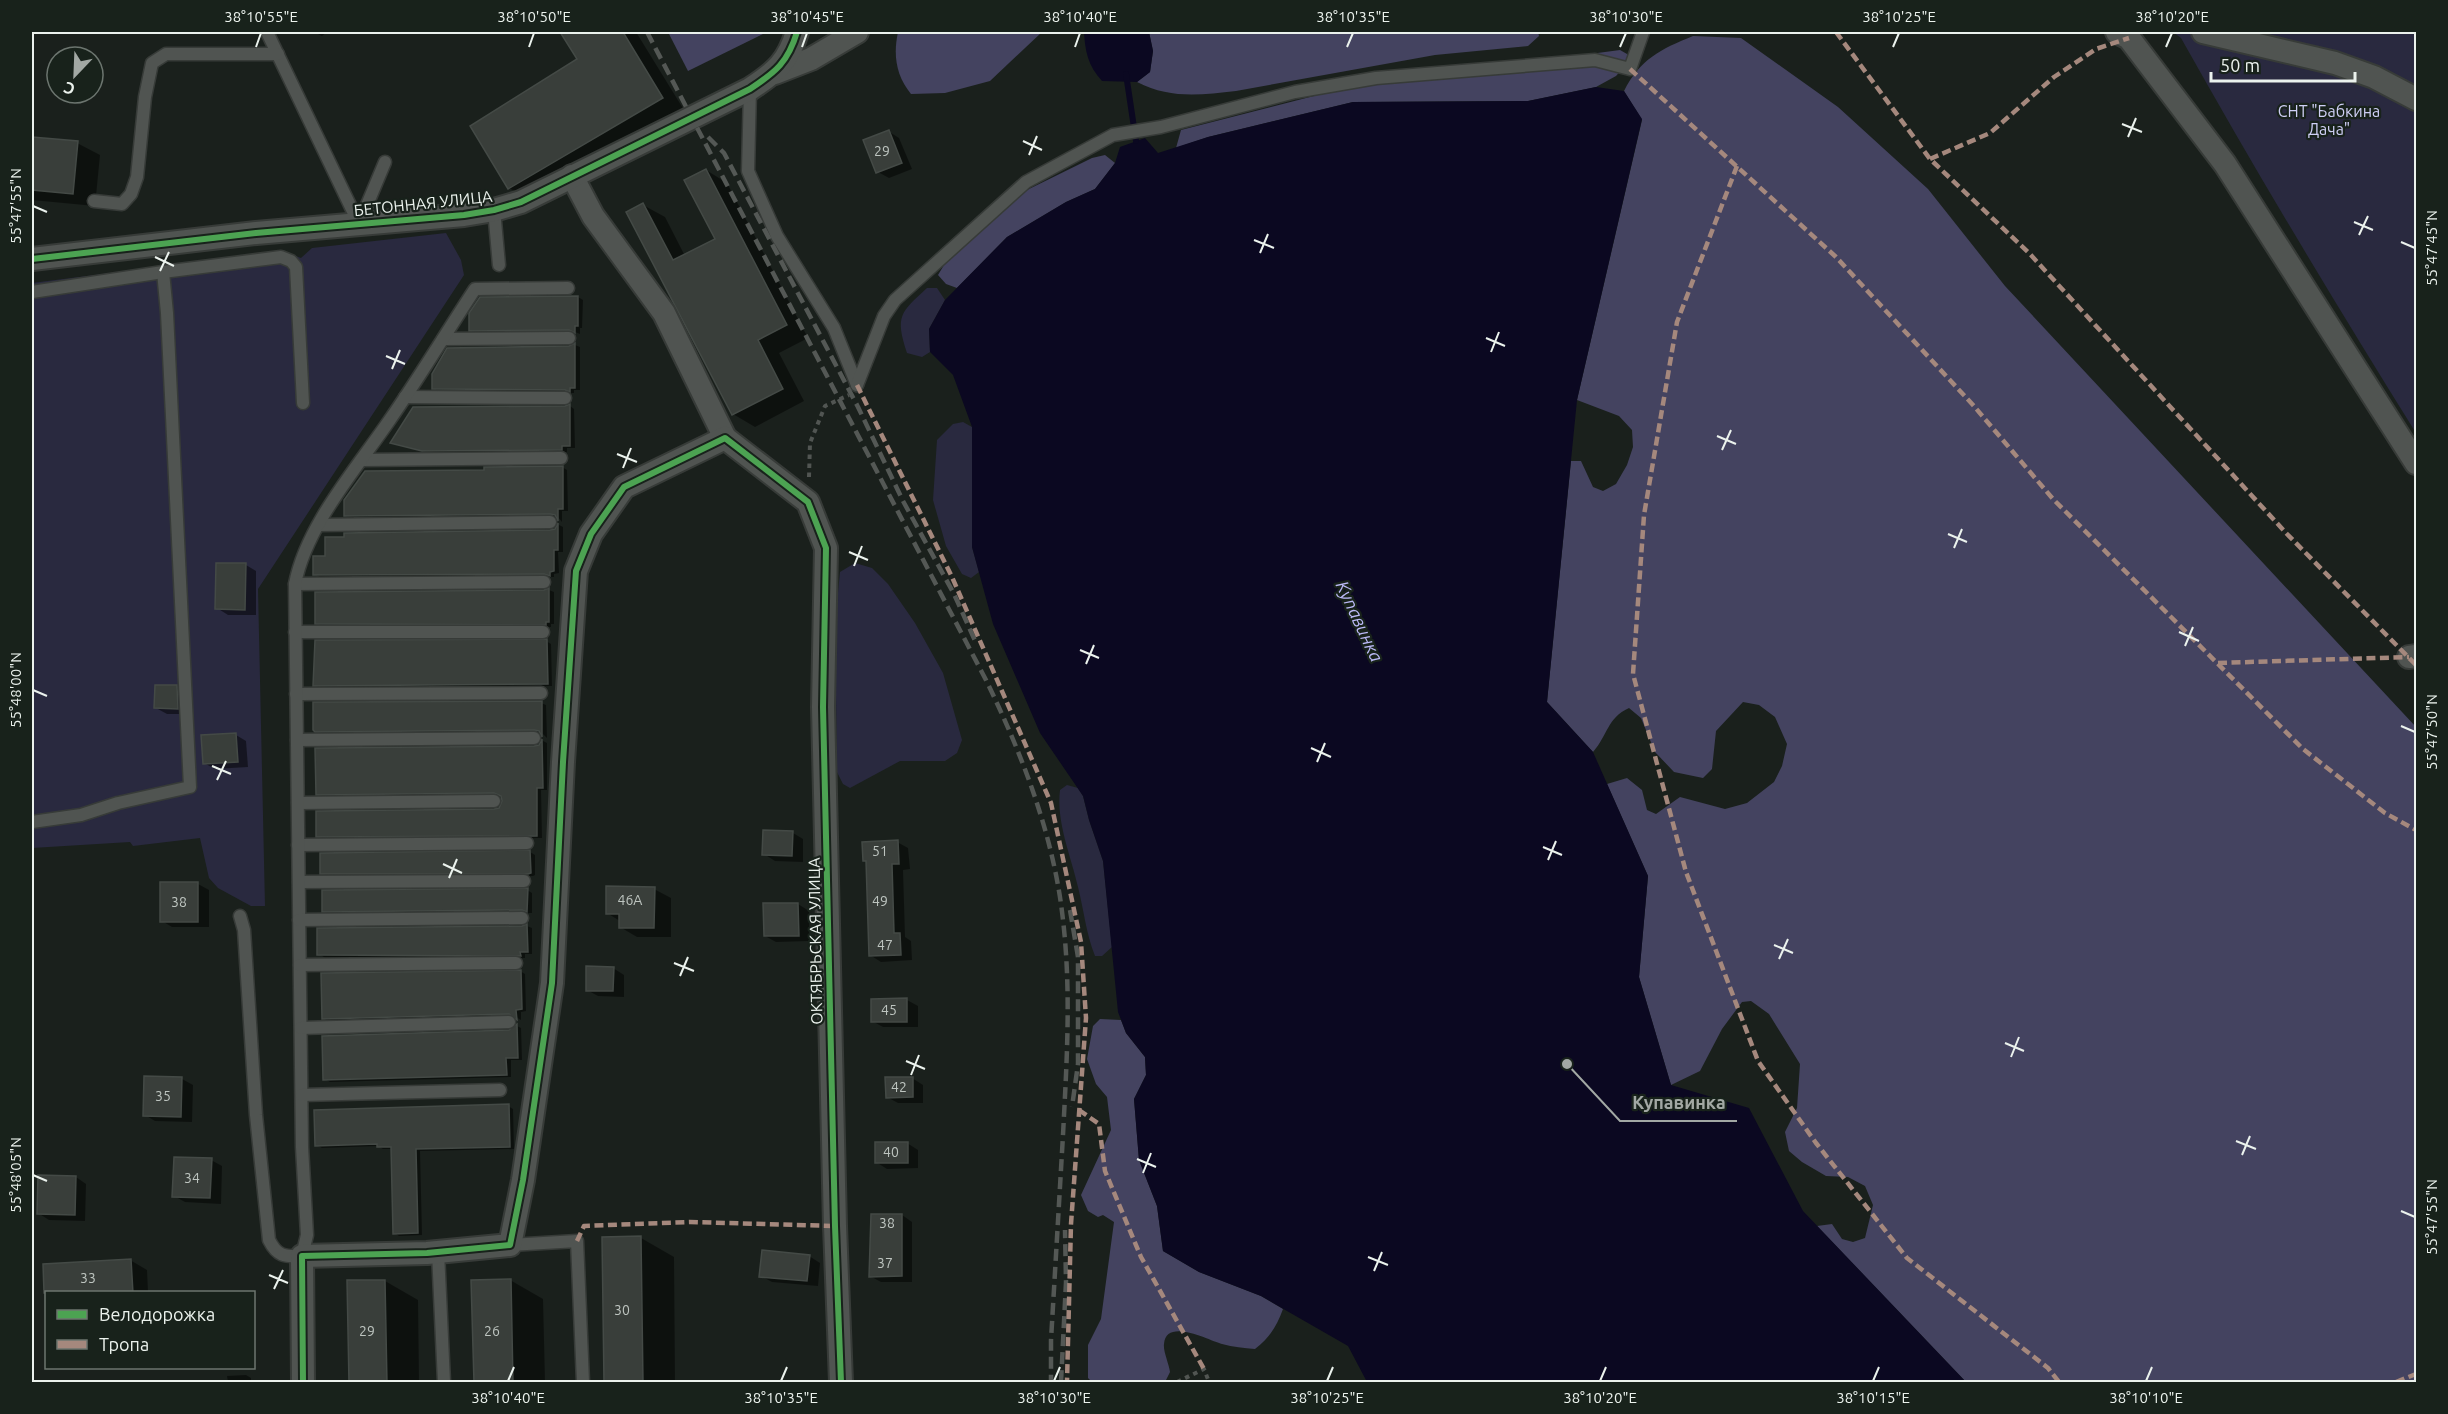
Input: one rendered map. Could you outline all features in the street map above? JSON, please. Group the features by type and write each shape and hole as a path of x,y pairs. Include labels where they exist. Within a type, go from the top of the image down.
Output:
{"street":[{"name":"БЕТОННАЯ УЛИЦА","path":"32,259 256,233 464,215 521,202 750,89 775,73 792,48 797,32"},
{"path":"775,73 811,59 857,32"},
{"path":"2203,32 2335,63 2374,77 2416,99"},
{"path":"2128,34 2225,164 2416,463"},
{"path":"572,176 593,216 664,313 725,438 808,502"},
{"path":"303,1383 302,1256 438,1252 510,1245 523,1180 552,983 576,571 591,534 624,487 725,438"},
{"name":"ОКТЯБРЬСКАЯ УЛИЦА","path":"808,502 826,548 823,707 835,1226 841,1383"}],"lane":[{"path":"267,32 359,224"},
{"path":"857,385 884,316 895,300 1026,182 1113,135 1161,127 1295,92 1376,78 1595,60 1630,69 1643,32"},
{"path":"94,201 122,204 131,194 137,177 145,98 152,63 166,54 278,54"},
{"path":"750,89 748,171 777,236 834,328 857,385"},
{"path":"359,224 385,162"},
{"path":"494,210 499,265"},
{"path":"32,292 163,272 281,258 291,261 296,267 303,403"},
{"path":"32,822 81,815 118,803 190,787 167,313 163,272"},
{"path":"240,916 244,930 256,1115 269,1240 275,1251 283,1257 302,1256 307,1235 302,1095 295,632 295,584 300,564 319,525 475,289 567,288"},
{"path":"443,339 569,338"},
{"path":"405,397 565,398"},
{"path":"362,460 561,458"},
{"path":"319,525 550,522"},
{"path":"295,584 544,582"},
{"path":"295,632 543,632"},
{"path":"296,694 542,693"},
{"path":"297,740 534,738"},
{"path":"298,803 494,801"},
{"path":"298,845 527,843"},
{"path":"299,882 524,881"},
{"path":"299,920 522,918"},
{"path":"300,965 516,963"},
{"path":"301,1028 509,1022"},
{"path":"302,1095 500,1090"},
{"path":"510,1245 577,1241 583,1383"},
{"path":"438,1252 444,1383"}],"path":[{"path":"808,502 810,443 821,415 825,406 850,395 857,385"},
{"path":"1177,1383 1204,1369 1209,1383"}],"green space":[{"name":"СНТ \"Бабкина Дача\"","path":"2173,32 2416,32 2416,433 2296,237 2181,38"},
{"path":"446,233 461,260 464,275 258,589 265,906 251,906 218,888 209,878 200,838 133,846 130,842 32,848 32,283 283,251 301,258 312,248"},
{"path":"927,288 937,288 945,300 929,329 930,352 922,357 907,353 901,323 906,310"},
{"path":"963,422 972,427 972,547 979,572 971,578 962,574 946,546 933,500 937,440 953,424"},
{"path":"855,563 872,568 888,584 915,623 943,673 962,740 957,753 945,761 900,761 850,788 843,784 837,772 835,623 840,572"},
{"path":"1067,785 1078,788 1083,796 1103,861 1112,947 1102,956 1095,956 1092,947 1062,827 1060,790"}],"shaded area":[{"path":"668,32 767,32 688,71"},
{"path":"898,32 1042,32 990,81 945,93 911,94 902,80 897,65"},
{"path":"1149,32 1538,32 1539,36 1528,46 1435,55 1236,91 1185,94 1161,91 1137,82 1150,72 1153,51"},
{"path":"1693,36 1741,38 1838,107 1928,189 2005,286 2416,727 2416,1382 1966,1382 1817,1226 1832,1224 1842,1239 1853,1242 1865,1238 1873,1205 1865,1186 1848,1177 1826,1176 1802,1162 1789,1151 1785,1132 1797,1108 1800,1064 1769,1014 1751,1001 1742,1002 1722,1029 1700,1071 1671,1085 1639,977 1648,876 1607,784 1627,778 1642,790 1647,810 1656,814 1680,797 1725,809 1747,803 1774,782 1782,766 1787,744 1775,717 1759,705 1743,702 1716,731 1712,769 1703,778 1674,772 1655,752 1641,718 1629,708 1616,717 1593,752 1547,702 1571,461 1581,461 1593,487 1603,491 1616,484 1627,465 1633,447 1632,430 1619,416 1577,400 1642,120 1624,91 1637,71 1652,56"},
{"path":"1620,50 1627,54 1627,64 1616,76 1596,87 1528,101 1353,102 1208,137 1176,148 1181,130 1341,89"},
{"path":"1105,155 1115,163 1095,189 1066,202 1007,237 957,288 946,284 938,275 947,260 1027,190 1092,158"},
{"path":"1100,1019 1121,1020 1126,1033 1145,1057 1146,1075 1134,1099 1139,1160 1157,1206 1163,1251 1199,1272 1261,1296 1283,1309 1272,1331 1255,1349 1226,1345 1180,1331 1172,1332 1167,1336 1164,1344 1170,1372 1165,1382 1092,1382 1088,1378 1088,1345 1101,1319 1114,1222 1103,1215 1098,1217 1088,1211 1081,1195 1111,1130 1107,1097 1096,1084 1087,1059 1093,1026"}],"water":[{"path":"1084,32 1149,32 1153,51 1150,72 1137,82 1102,81 1093,70 1088,58"},
{"path":"1596,87 1624,91 1642,119 1577,400 1547,702 1593,752 1648,876 1639,977 1671,1085 1749,1108 1803,1211 1966,1382 1367,1382 1348,1346 1261,1296 1199,1272 1163,1251 1157,1206 1139,1160 1134,1099 1146,1075 1145,1057 1126,1033 1118,1012 1103,861 1083,796 1040,733 993,624 972,547 972,427 953,375 930,352 929,329 945,300 1007,237 1066,202 1095,189 1115,163 1120,147 1145,138 1158,153 1208,137 1353,102 1528,101"}],"building":[{"path":"560,32 623,32 663,98 508,189 470,126 577,59"},
{"path":"889,130 902,163 876,173 863,140"},
{"path":"32,137 78,141 73,194 32,190"},
{"path":"706,169 787,325 758,340 783,389 732,415 626,212 643,203 673,260 715,239 684,180"},
{"path":"578,296 578,326 575,326 575,333 569,330 469,331 469,313 480,297"},
{"path":"575,343 575,388 570,388 570,392 565,390 432,389 432,374 447,348 569,346"},
{"path":"570,404 570,446 562,446 562,450 422,451 390,443 413,407 565,406"},
{"path":"563,466 563,509 558,509 558,521 555,515 550,514 344,516 344,500 365,471 484,470 484,467"},
{"path":"558,523 558,550 554,550 554,571 550,572 550,576 544,574 313,575 313,556 325,556 325,537 344,537 344,533 550,530 555,529"},
{"path":"216,563 246,563 245,610 215,609"},
{"path":"549,588 549,622 546,622 546,625 315,624 315,592 544,590"},
{"path":"547,639 548,684 313,686 315,640"},
{"path":"155,685 177,685 178,709 154,708"},
{"path":"542,701 542,737 539,731 534,730 315,732 313,730 313,702"},
{"path":"236,733 238,762 203,764 201,735"},
{"path":"542,739 543,788 537,788 537,836 316,837 316,811 494,809 499,808 502,801 501,796 494,793 316,795 315,748 534,746 539,745"},
{"path":"763,830 793,831 792,856 762,855"},
{"path":"898,840 899,864 892,864 894,933 900,933 901,955 869,956 866,861 863,861 862,842"},
{"path":"530,850 531,873 528,874 320,874 320,853"},
{"path":"160,882 198,882 198,922 160,922"},
{"path":"606,886 655,887 654,928 619,928 619,914 606,914"},
{"path":"528,888 527,912 522,910 322,912 322,890"},
{"path":"763,903 798,903 799,936 764,936"},
{"path":"527,924 528,952 520,952 521,956 317,955 317,928 522,926"},
{"path":"586,966 614,967 613,991 586,991"},
{"path":"521,970 522,1009 516,1010 517,1020 509,1014 322,1019 321,973"},
{"path":"907,998 907,1022 871,1022 871,999"},
{"path":"517,1024 518,1058 506,1058 507,1075 323,1080 322,1036 509,1030"},
{"path":"144,1076 182,1077 181,1117 143,1116"},
{"path":"885,1077 913,1077 913,1097 886,1098"},
{"path":"509,1104 510,1147 416,1149 418,1233 393,1234 391,1147 377,1147 377,1144 315,1146 314,1110"},
{"path":"875,1142 908,1142 908,1163 875,1163"},
{"path":"174,1157 212,1158 210,1198 172,1197"},
{"path":"38,1175 76,1176 75,1215 37,1214"},
{"path":"871,1214 902,1214 902,1276 869,1277"},
{"path":"641,1236 643,1383 604,1383 602,1237"},
{"path":"762,1250 810,1255 807,1281 759,1277"},
{"path":"131,1259 133,1291 45,1291 44,1293 43,1264"},
{"path":"511,1279 513,1383 474,1383 471,1280"},
{"path":"347,1280 385,1280 387,1383 349,1383"}],"waterway":[{"path":"1126,74 1136,141"}],"railway":[{"path":"647,32 986,680 1022,761 1041,817 1061,904 1068,991 1066,1077 1051,1340 1051,1382"},
{"path":"708,137 724,153 858,407 903,501 954,594 977,645"},
{"path":"1070,910 1078,957 1078,1064 1072,1107"},
{"path":"1061,1382 1066,1282 1065,1230"}],"marked path":[{"path":"1836,32 1930,159 2029,253 2287,534 2416,665"},
{"path":"1930,159 1990,133 2054,77 2096,49 2129,38"},
{"path":"1630,69 1836,257 1973,405 2053,499 2303,749 2385,813 2416,830"},
{"path":"1737,166 1677,322 1644,515 1633,674 1686,872 1758,1061 1816,1143 1907,1258 2048,1368 2059,1382"},
{"path":"857,385 952,577 1051,803 1081,942 1086,1018 1071,1224 1067,1382"},
{"path":"2218,663 2409,657"},
{"path":"1079,1110 1099,1124 1105,1171 1141,1257 1204,1369"},
{"path":"577,1241 584,1226 690,1222 835,1226"},
{"path":"2396,1382 2416,1374"}],"cycle path":[{"path":"32,259 256,233 464,215 521,202 750,89 767,77 785,59 797,32"},
{"path":"303,1382 302,1256 427,1253 510,1245 523,1180 552,983 563,762 576,571 591,534 624,487 725,438 808,502 826,548 823,707 835,1226 841,1382"}],"place":[{"name":"Купавинка","path":"1567,1064"}]}
